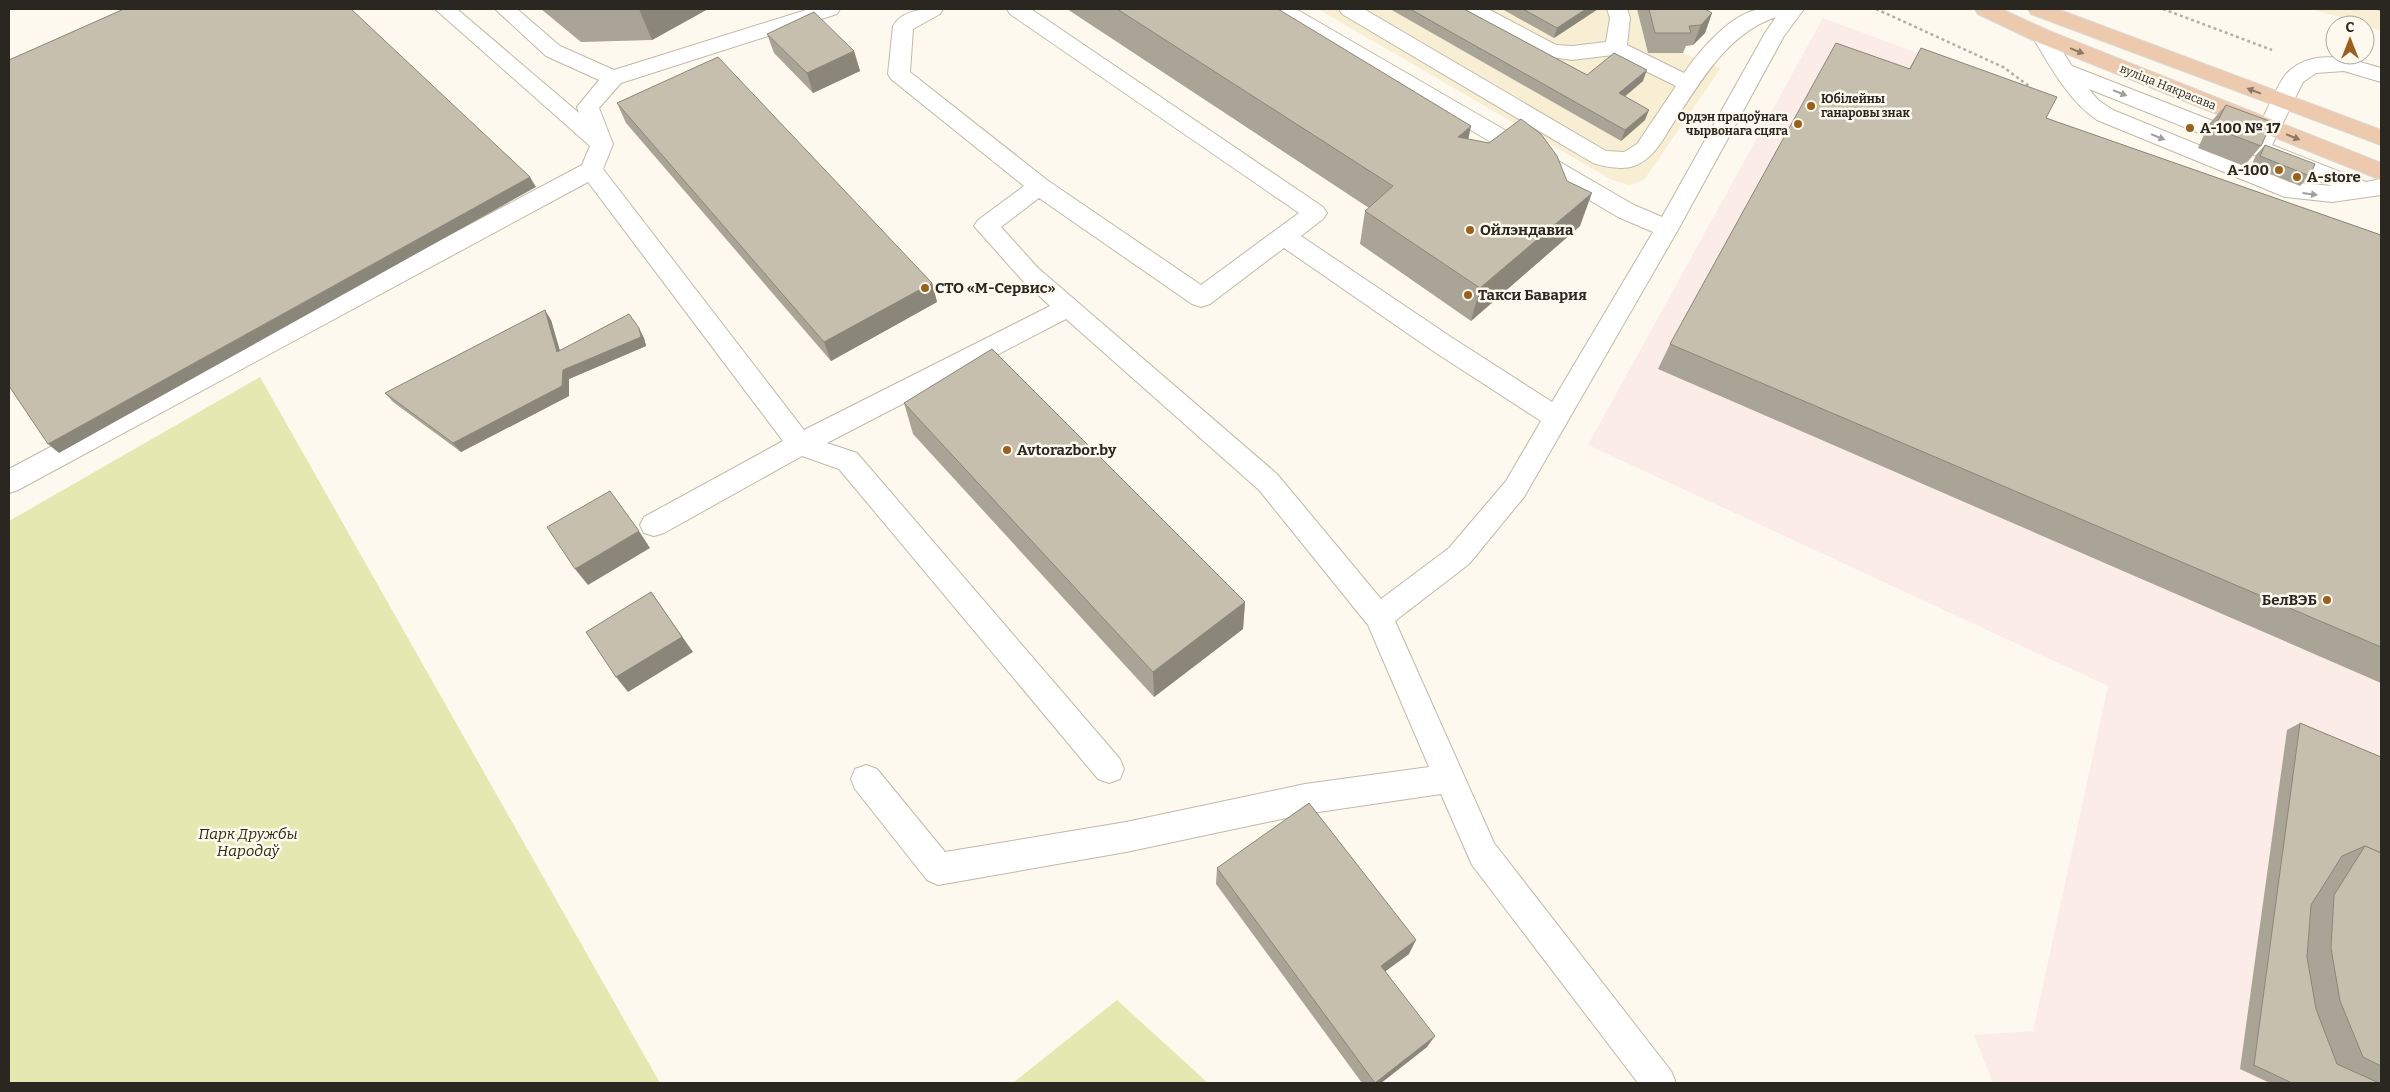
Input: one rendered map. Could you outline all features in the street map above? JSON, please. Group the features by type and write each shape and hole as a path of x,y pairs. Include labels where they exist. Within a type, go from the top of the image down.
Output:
{"main road":[{"name":"вуліца Някрасава","path":"1985,9 2042,36 2381,172"},
{"name":"вуліца Някрасава","path":"2038,9 2381,138"}],"lane":[{"path":"445,9 602,144"},
{"path":"505,9 553,52 612,78"},
{"path":"9,482 591,170 602,144 588,108 612,78 830,9"},
{"path":"934,9 903,26 899,74 1039,186 1201,298 1315,212 1017,9"},
{"path":"1281,9 1626,211 1667,228"},
{"path":"1349,9 1601,158 1628,160 1645,149 1687,83 1704,60 1729,35 1756,16 1781,9"},
{"path":"1472,9 1552,51 1572,53 1616,48 1687,83"},
{"path":"1616,48 1620,18 1617,9"},
{"path":"1379,617 1459,556 1515,489 1667,228 1775,33 1794,9"},
{"path":"2042,36 2090,105 2104,114 2285,189 2308,194 2328,195 2373,189"},
{"path":"2260,149 2294,78 2311,66 2345,64 2381,75"},
{"path":"2064,70 2260,149 2373,189"},
{"path":"591,170 800,444 848,461 1109,769"},
{"path":"1039,186 986,226 1030,274 1268,482 1379,617 1483,854 1658,1083"},
{"path":"1284,236 1442,344 1557,418"},
{"path":"654,525 800,444 1069,307"},
{"path":"866,778 938,869 1126,837 1305,800 1450,778"}],"shaded area":[{"path":"1318,9 1669,9 1705,33 1693,45 1682,46 1683,53 1721,68 1644,180 1629,185 1612,180"},
{"path":"2312,9 2381,9 2381,31 2375,29 2375,15 2332,15"},
{"path":"1823,18 1996,82 2093,148 2381,250 2381,1083 1993,1083 1974,1035 2033,1031 2108,686 1588,445"}],"green space":[{"name":"Парк Дружбы Народаў","path":"260,377 660,1083 9,1083 9,521"},
{"path":"1117,1000 1208,1083 1013,1083"}],"building":[{"path":"124,9 351,9 530,177 48,444 9,386 9,60"},
{"path":"1117,9 1278,9 1471,126 1458,137 1489,143 1521,119 1541,134 1557,156 1567,181 1592,193 1480,288 1365,211 1393,186"},
{"path":"1410,9 1464,9 1587,75 1614,53 1647,70 1619,93 1649,110 1625,130"},
{"path":"1523,9 1586,9 1557,28"},
{"path":"1649,9 1705,9 1712,13 1701,25 1689,26 1691,33 1655,33"},
{"path":"814,12 854,51 807,73 767,34"},
{"path":"1836,43 1910,69 1921,48 2057,97 2046,118 2381,235 2381,647 1670,344"},
{"path":"718,57 932,283 824,342 617,103"},
{"path":"2226,105 2272,122 2261,146 2214,128"},
{"path":"2265,145 2315,164 2310,176 2260,156"},
{"path":"545,310 557,352 629,314 639,328 641,337 563,370 562,386 453,443 385,393"},
{"path":"992,349 1245,602 1153,672 904,403"},
{"path":"610,491 639,531 575,569 547,527"},
{"path":"651,592 682,637 616,677 586,632"},
{"path":"2300,723 2381,757 2381,853 2365,846 2342,856 2311,905 2307,957 2316,1009 2337,1064 2379,1083 2292,1083 2254,1065"},
{"path":"1309,803 1416,940 1381,966 1435,1036 1375,1083 1217,868"},
{"path":"2365,846 2381,853 2381,1066 2363,1057 2340,1001 2331,948 2334,895"}],"place":[{"name":"Юбілейны ганаровы знак","path":"1811,106"},
{"name":"Ордэн працоўнага чырвонага сцяга","path":"1798,124"},
{"name":"А-100 № 17","path":"2190,128"},
{"name":"А-100","path":"2279,170"},
{"name":"А-store","path":"2297,177"},
{"name":"Ойлэндавиа","path":"1470,230"},
{"name":"СТО «М-Сервис»","path":"925,288"},
{"name":"Такси Бавария","path":"1468,295"},
{"name":"Avtorazbor.by","path":"1007,450"},
{"name":"БелВЭБ","path":"2327,600"}]}
